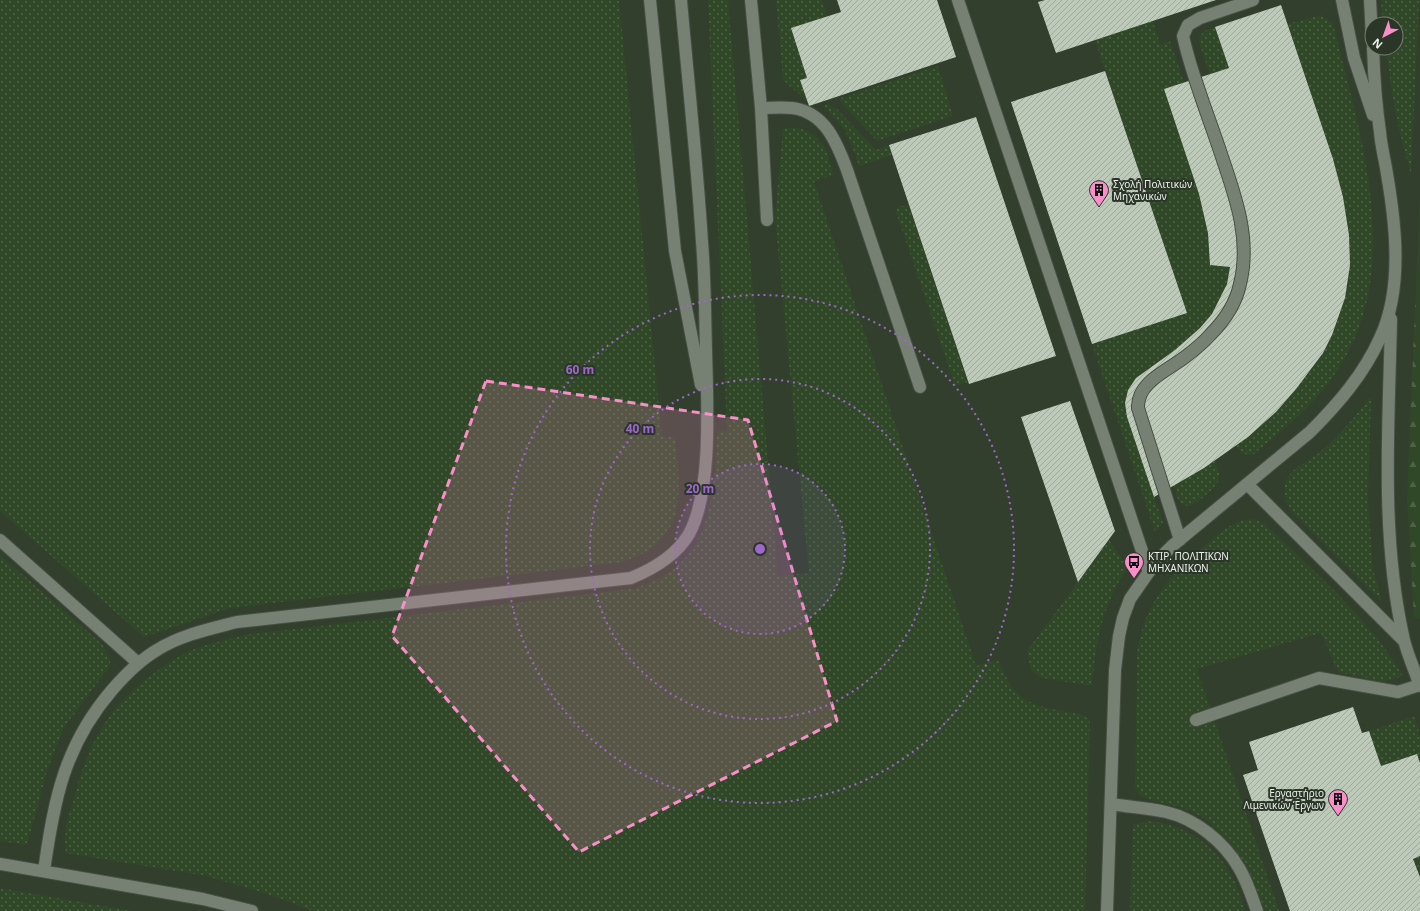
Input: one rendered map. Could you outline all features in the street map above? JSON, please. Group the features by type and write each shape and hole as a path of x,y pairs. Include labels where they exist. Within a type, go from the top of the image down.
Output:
{"street":[{"path":"650,0 675,251 708,421"},
{"path":"44,871 53,812 69,757 79,737 100,704 138,663 158,649 202,631 237,622 631,578 642,574 664,561 688,535 696,514 704,476 708,421 702,242 681,0"},
{"path":"751,0 761,108 767,220"},
{"path":"958,0 1149,572"},
{"path":"1180,540 1138,408 1138,401 1145,387 1185,357 1209,336 1223,320 1234,302 1240,285 1243,268 1244,238 1238,204 1183,36 1188,25 1200,18 1253,0"},
{"path":"1342,0 1354,58 1380,133"},
{"path":"1370,0 1371,16"},
{"path":"1196,720 1319,678 1398,692 1420,686 1404,641 1393,568 1388,498 1391,301 1395,250 1394,218 1380,133 1373,56"},
{"path":"761,108 793,108 808,113 822,122 832,135 847,170 920,387"},
{"path":"1107,911 1115,670 1119,636 1130,599 1149,572 1168,550 1310,432 1346,392 1362,371 1381,337 1391,301"},
{"path":"1247,484 1404,641"},
{"path":"0,540 138,663"},
{"path":"1111,804 1167,812 1187,820 1206,831 1223,847 1240,869 1257,911"},
{"path":"0,864 203,899 252,911"}],"highlighted area":[{"path":"486,381 748,420 837,721 579,852 392,636"}],"shaded area":[{"path":"0,0 1420,0 1420,911 0,911"}],"green space":[{"path":"0,0 619,0 662,437 675,437 679,477 676,513 669,528 659,542 643,553 622,562 230,608 144,637 0,511"},
{"path":"708,0 728,0 778,576 809,573 775,218 783,129 794,128 805,130 815,136 825,148 828,156 833,175 814,182 976,666 998,660 1010,684 1024,698 1042,707 1080,714 1090,721 1085,911 313,911 270,895 206,876 66,853 66,829 76,790 88,756 103,726 123,700 136,688 164,666 189,651 244,635 631,589 658,579 678,566 693,548 703,528 710,506 714,482 717,432 727,431"},
{"path":"776,0 822,0 827,16 791,29 807,78 800,80 807,101 783,80"},
{"path":"1381,0 1419,0 1411,173 1402,142 1387,56 1404,56 1404,16 1382,16"},
{"path":"1321,15 1333,24 1365,160 1372,206 1373,252 1368,296 1354,340 1322,392 1294,420 1254,454 1248,455 1243,453 1235,446 1276,412 1296,389 1296,357 1312,369 1319,359 1330,338 1342,305 1348,282 1326,278 1328,249 1350,249 1343,197 1287,24"},
{"path":"1153,21 1160,44 1170,41 1184,83 1164,90 1199,194 1208,233 1210,265 1230,267 1226,286 1216,309 1208,320 1179,347 1136,378 1127,393 1127,417 1163,523 1155,532 1092,344 1187,313 1095,40"},
{"path":"1215,27 1229,68 1210,74 1199,42 1202,33"},
{"path":"938,66 953,116 877,141 838,99"},
{"path":"828,104 837,109 876,150 889,145 892,155 859,166 846,133 823,106"},
{"path":"1420,189 1420,619 1414,617 1407,499"},
{"path":"908,204 968,382 955,386 895,209"},
{"path":"1371,397 1368,498 1373,569 1382,602 1291,511 1286,501 1285,493 1286,482 1290,474 1327,446 1343,430"},
{"path":"1214,461 1218,469 1219,476 1218,482 1215,486 1211,491 1195,503 1187,506 1181,503 1174,485"},
{"path":"1248,519 1257,520 1265,524 1339,596 1374,634 1403,676 1383,682 1338,672 1321,633 1197,669 1279,911 1265,911 1253,881 1237,853 1228,840 1217,829 1190,811 1140,796 1135,787 1137,656 1145,621 1161,592 1182,565 1222,531 1237,522"},
{"path":"1109,540 1128,567 1119,581 1106,609 1098,639 1092,686 1042,678 1031,670 1027,651"},
{"path":"0,555 102,644 110,659 110,666 63,729 47,771 27,845 0,841"},
{"path":"1414,716 1420,735 1420,763 1417,754 1381,766 1369,731"},
{"path":"1148,821 1162,823 1188,832 1210,848 1228,869 1236,885 1245,911 1130,911 1133,825"},
{"path":"1420,856 1420,877 1413,859"},
{"path":"0,888 132,911 0,911"}],"building":[{"path":"837,0 937,0 956,57 809,106 800,80 807,78 791,28 841,12"},
{"path":"1045,0 1216,0 1056,53 1038,2"},
{"path":"1281,5 1333,159 1343,197 1349,235 1350,265 1345,298 1332,335 1323,353 1296,389 1276,412 1248,437 1204,468 1154,497 1127,417 1125,403 1128,390 1136,378 1175,350 1200,328 1212,314 1227,284 1230,267 1210,265 1208,233 1199,194 1164,89 1229,68 1215,27"},
{"name":"Σχολή Πολιτικών Μηχανικών","path":"1105,71 1187,313 1092,344 1011,102"},
{"path":"976,117 1056,356 969,384 889,145"},
{"path":"1070,401 1115,531 1078,582 1021,417"},
{"name":"Εργαστήριο Λιμενικών Έργων","path":"1353,707 1362,733 1369,731 1381,766 1417,754 1420,763 1420,856 1413,859 1420,877 1420,911 1290,911 1243,775 1258,770 1249,742"}],"place":[{"name":"Σχολή Πολιτικών Μηχανικών","path":"1099,207"},
{"name":"ΚΤΙΡ. ΠΟΛΙΤΙΚΩΝ ΜΗΧΑΝΙΚΩΝ","path":"1134,579"},
{"name":"Εργαστήριο Λιμενικών Έργων","path":"1338,816"}]}
